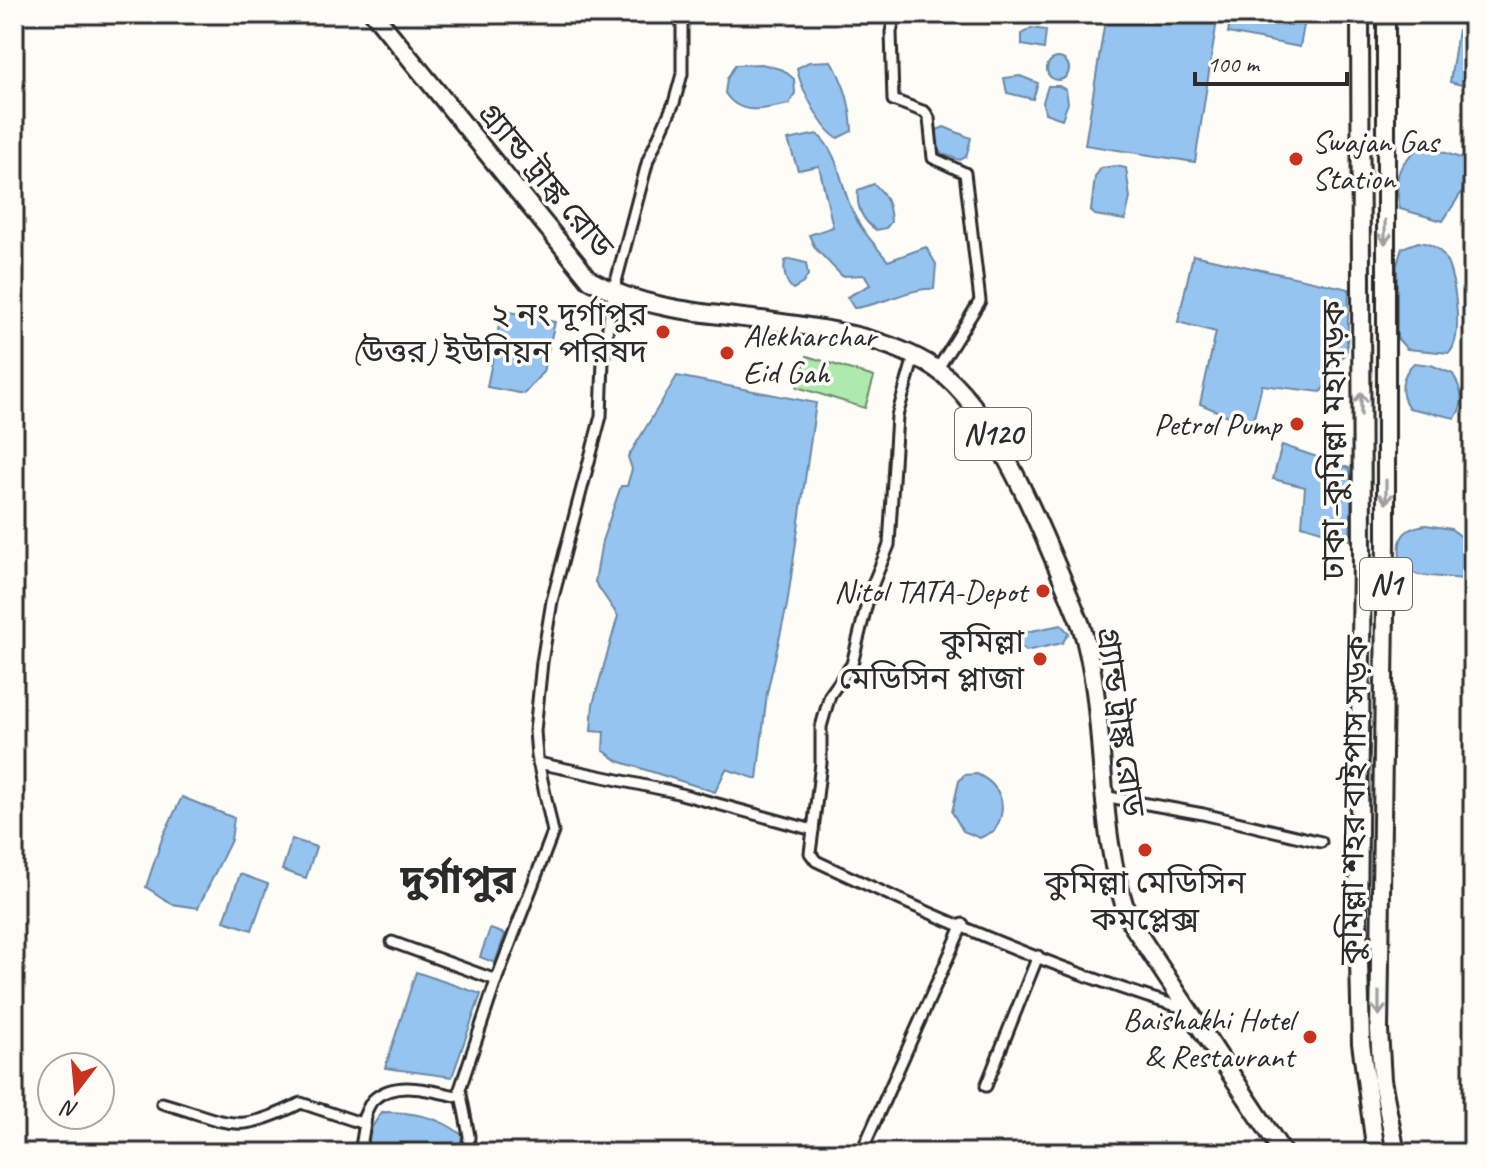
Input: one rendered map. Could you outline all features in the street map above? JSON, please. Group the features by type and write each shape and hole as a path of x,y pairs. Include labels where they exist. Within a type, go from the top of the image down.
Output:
{"highway":[{"name":"গ্র্যান্ড ট্রাঙ্ক রোড","path":"374,14 590,280 613,293 676,309 841,330 914,357 937,370 965,394 996,439 1081,625 1089,651 1103,796 1119,894 1145,947 1283,1153"},
{"name":"ঢাকা–কুমিল্লা মহাসড়ক","path":"1360,14 1362,554 1358,919 1361,1043 1376,1153"},
{"name":"কুমিল্লা শহর বাইপাস সড়ক","path":"1386,14 1386,543 1379,1030 1382,1080 1396,1153"}],"street":[{"path":"468,1153 469,1136 460,1089 496,980 553,832 538,763 535,731 542,662 552,601 601,416 605,347 613,293 648,160 674,103 682,74 682,14"},
{"path":"895,14 891,32 893,100 925,112 929,118 933,158 965,173 980,301 937,370"},
{"path":"1466,14 1473,15"},
{"path":"914,357 897,416 889,545 870,591 852,664 830,695 821,727 821,763 810,853 816,861 1038,956 1128,992 1190,1010"},
{"path":"538,763 670,791 813,830"},
{"path":"1103,796 1203,814 1321,842"},
{"path":"861,1153 963,924"},
{"path":"392,942 496,980"},
{"path":"986,1086 1038,956"},
{"path":"162,1103 236,1126 272,1118 301,1103 361,1123 371,1101 397,1089 461,1097"},
{"path":"360,1153 366,1114"}],"green space":[{"path":"807,356 874,377 865,408 797,387"}],"water":[{"path":"1106,14 1218,14 1195,162 1085,145"},
{"path":"1231,14 1306,14 1300,47 1228,33"},
{"path":"1470,20 1473,21 1473,88 1450,82 1458,30 1466,29"},
{"path":"1031,28 1046,30 1044,49 1022,45 1022,34"},
{"path":"1058,58 1066,61 1069,69 1066,77 1058,80 1050,77 1047,69 1050,61"},
{"path":"831,61 844,86 852,131 838,138 826,127 813,107 797,68 809,62"},
{"path":"762,64 783,70 794,79 795,93 789,104 762,109 738,106 725,93 727,79 735,65"},
{"path":"1020,76 1038,83 1033,99 1007,93 1004,78"},
{"path":"1048,86 1066,90 1068,103 1062,119 1045,113 1043,102"},
{"path":"944,127 971,138 966,157 960,160 942,154 937,148 937,130"},
{"path":"817,134 835,159 851,208 867,236 888,261 926,247 936,264 934,289 854,308 847,297 870,285 865,275 842,276 815,248 809,235 833,227 819,166 798,170 788,140"},
{"path":"1419,148 1437,150 1469,161 1463,190 1443,221 1400,209 1398,174 1405,161"},
{"path":"1101,168 1126,168 1130,198 1125,220 1095,215 1091,211 1095,177"},
{"path":"874,184 887,201 891,222 886,228 876,230 861,213 858,202 858,190"},
{"path":"1418,242 1439,250 1450,271 1457,323 1454,346 1449,353 1407,349 1397,338 1397,265 1402,248"},
{"path":"1193,255 1349,289 1347,350 1321,392 1262,385 1252,426 1200,404 1216,332 1178,322"},
{"path":"790,259 806,263 808,275 803,283 793,289 785,272 785,261"},
{"path":"502,310 555,322 543,372 524,394 487,387"},
{"path":"1414,363 1431,365 1453,374 1462,401 1455,418 1409,408 1402,384"},
{"path":"677,376 816,403 787,605 767,693 757,779 726,769 715,792 618,761 603,750 604,732 591,731 593,704 618,616 595,582 602,541 621,486 627,486 632,469 628,457"},
{"path":"1282,445 1349,468 1352,485 1350,540 1302,525 1305,487 1273,479"},
{"path":"1426,525 1451,529 1466,540 1464,579 1418,575 1402,567 1399,551 1402,538 1410,529"},
{"path":"1061,625 1069,633 1062,643 1026,651 1016,642 1021,633"},
{"path":"977,774 997,791 1002,806 994,831 980,838 963,831 952,812 959,781 964,775"},
{"path":"182,797 234,818 231,840 198,908 172,904 146,887 163,836"},
{"path":"292,839 316,847 306,878 282,870"},
{"path":"240,874 268,884 252,930 224,921"},
{"path":"490,929 505,934 495,963 480,957"},
{"path":"416,972 481,994 452,1077 385,1068"},
{"path":"382,1112 414,1114 444,1123 462,1135 458,1153 365,1153 372,1127"}],"place":[{"name":"Swajan Gas Station","path":"1296,159"},
{"name":"২ নং দূর্গাপুর (উত্তর) ইউনিয়ন পরিষদ","path":"663,332"},
{"name":"Alekharchar Eid Gah","path":"727,353"},
{"name":"Petrol Pump","path":"1297,424"},
{"name":"Nitol TATA-Depot","path":"1043,591"},
{"name":"কুমিল্লা মেডিসিন প্লাজা","path":"1040,659"},
{"name":"কুমিল্লা মেডিসিন কমপ্লেক্স","path":"1145,850"},
{"name":"Baishakhi Hotel & Restaurant","path":"1310,1037"}],"district":[{"name":"দুর্গাপুর","path":"458,880"}]}
